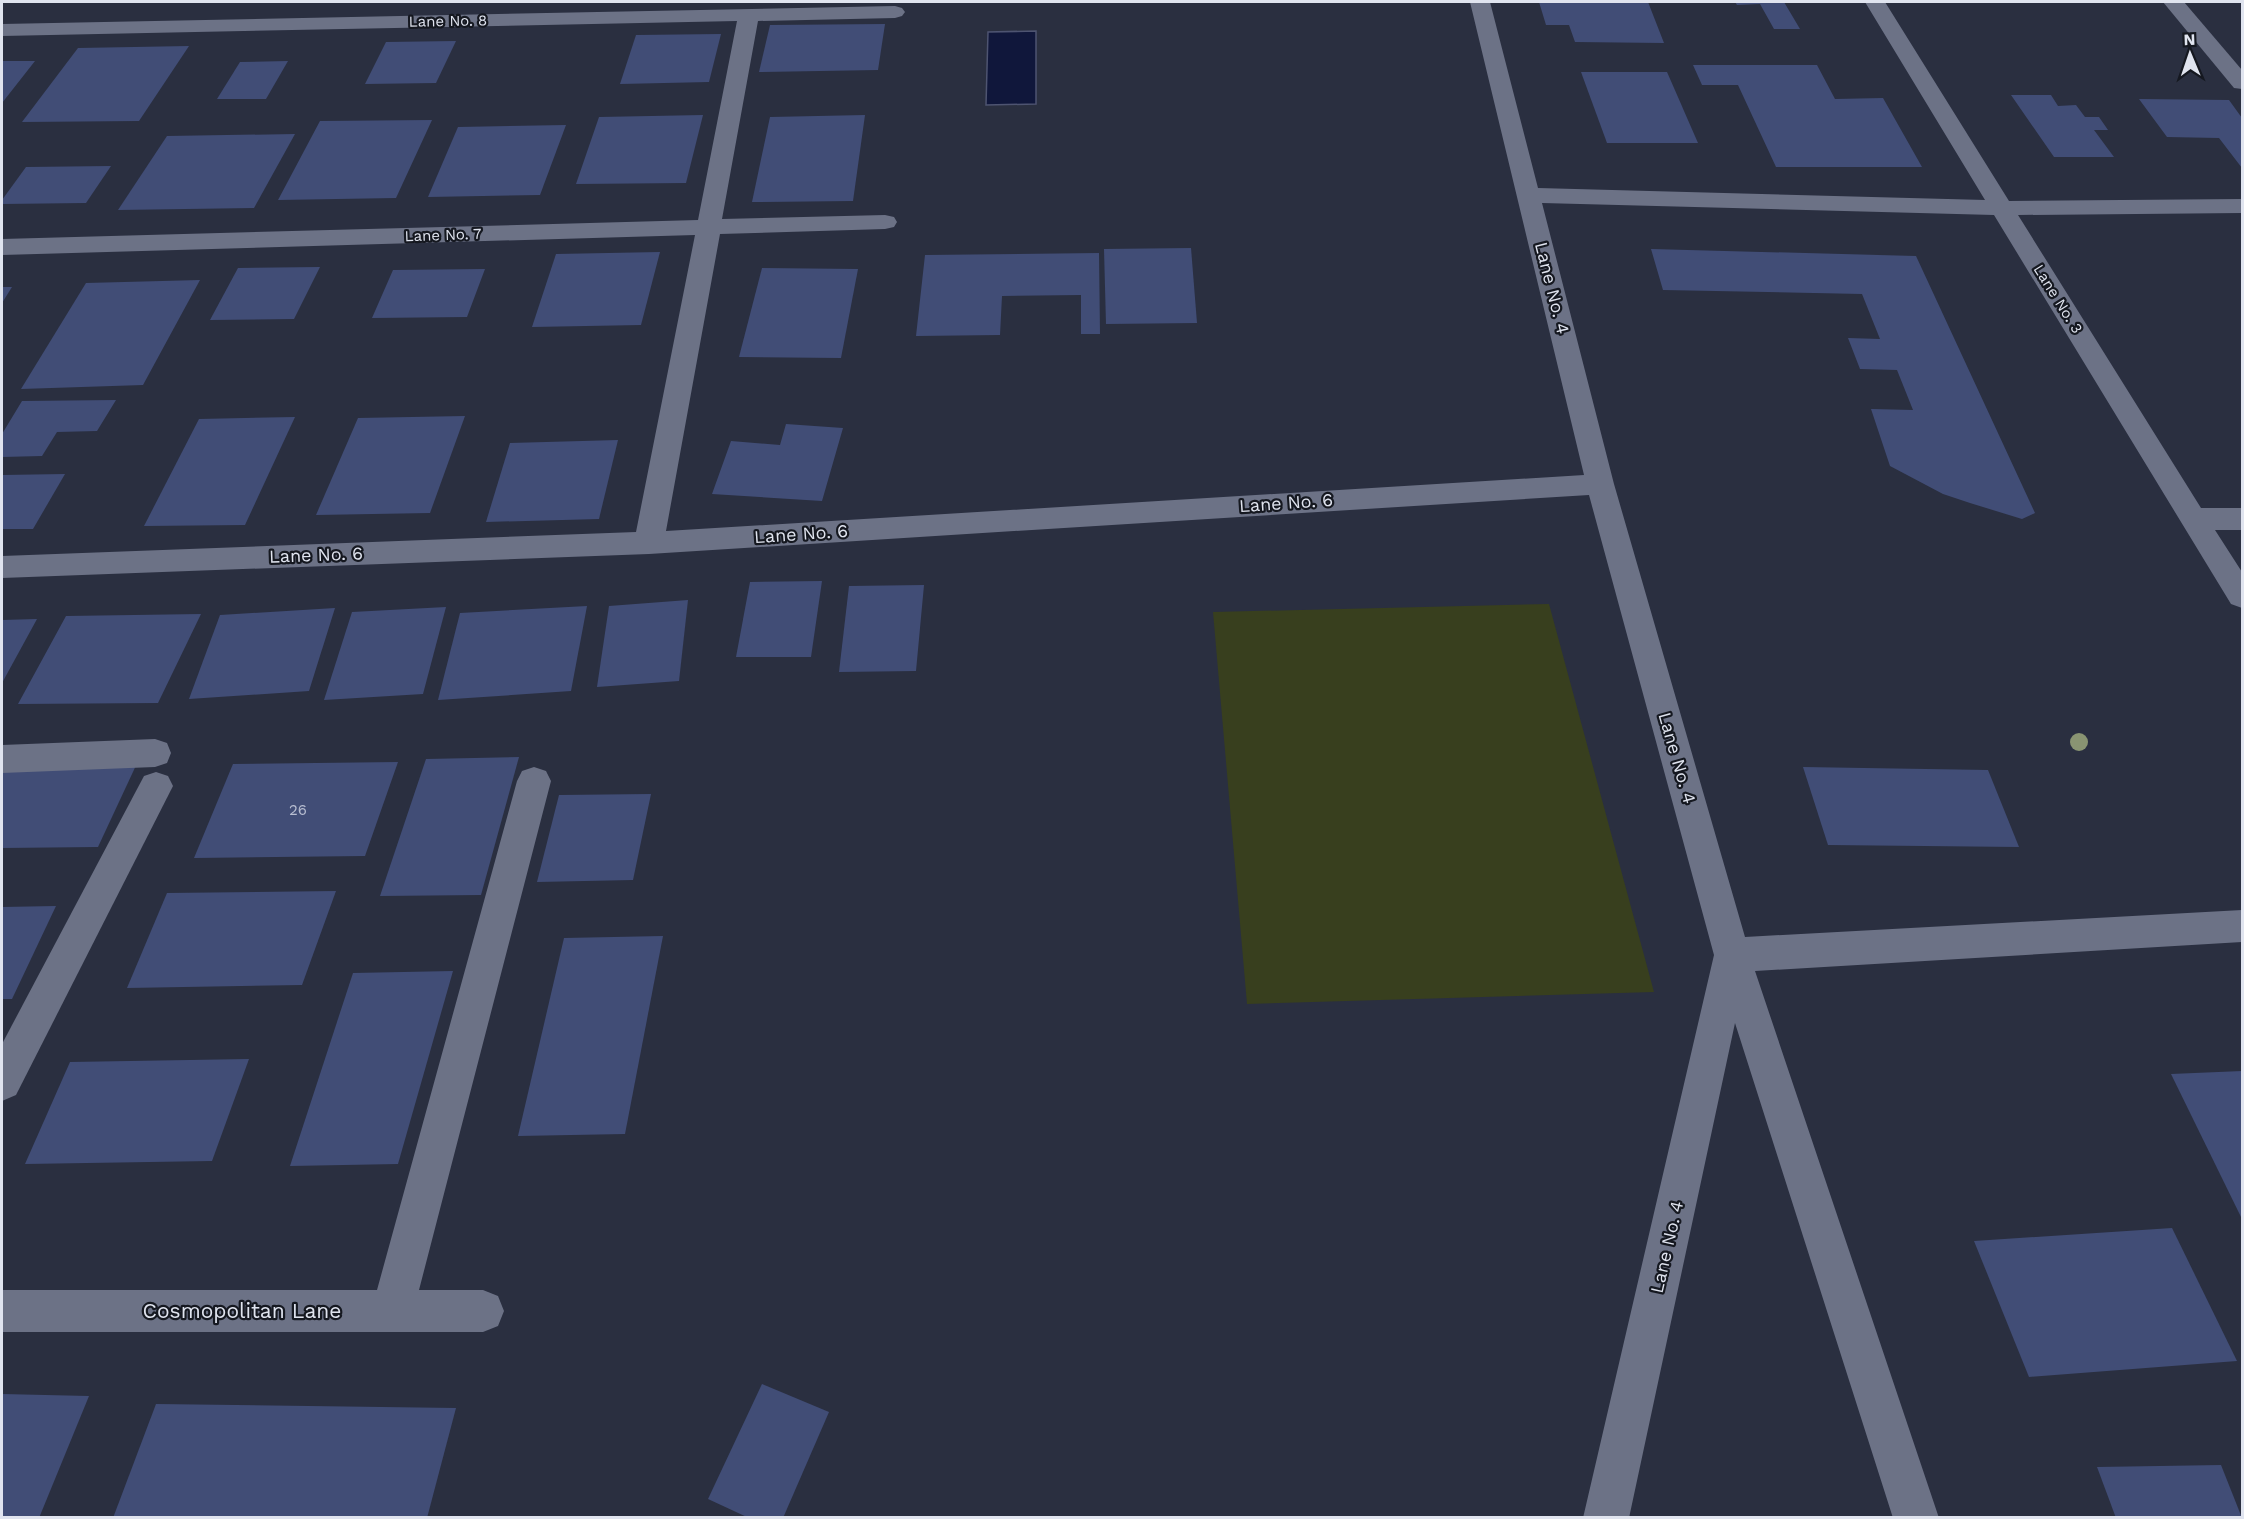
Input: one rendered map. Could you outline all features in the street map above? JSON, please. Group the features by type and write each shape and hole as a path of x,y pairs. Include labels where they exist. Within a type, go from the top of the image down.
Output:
{"street":[{"name":"Lane No. 4","path":"1480,2 1600,484 1732,955 1606,1518"},
{"name":"Lane No. 3","path":"1875,2 2242,596"},
{"path":"2173,2 2242,83"},
{"name":"Lane No. 8","path":"2,30 895,12"},
{"path":"649,543 749,15"},
{"path":"1528,195 2001,208 2242,206"},
{"name":"Lane No. 7","path":"2,247 885,222"},
{"name":"Lane No. 6","path":"2,567 649,543 1600,484"},
{"path":"2193,519 2242,519"},
{"path":"2,759 155,769 2,1082"},
{"path":"392,1311 534,781"},
{"path":"1916,1518 1732,955 2242,926"},
{"name":"Cosmopolitan Lane","path":"2,1311 483,1311"}],"green space":[{"path":"1549,604 1654,992 1247,1004 1213,612"}],"water":[{"path":"1036,31 1036,104 986,105 988,32"}],"building":[{"path":"1539,2 1648,2 1664,43 1575,42 1569,25 1546,25"},
{"path":"1735,2 1784,2 1800,29 1774,29 1760,4 1737,5"},
{"path":"885,24 878,70 759,72 770,25"},
{"path":"721,34 709,82 620,84 636,35"},
{"path":"456,41 436,83 365,84 386,42"},
{"path":"189,46 139,121 22,122 78,48"},
{"path":"2,61 35,61 2,103"},
{"path":"288,61 266,99 217,99 240,62"},
{"path":"1693,65 1817,65 1835,99 1883,98 1922,167 1776,167 1738,85 1702,85"},
{"path":"1581,72 1667,72 1698,143 1607,143"},
{"path":"2011,95 2051,95 2058,106 2076,105 2085,117 2099,117 2108,130 2094,130 2114,157 2054,157"},
{"path":"2139,99 2229,100 2242,118 2242,168 2219,138 2167,137"},
{"path":"703,115 686,183 576,184 599,117"},
{"path":"865,115 853,201 752,202 770,117"},
{"path":"432,120 396,198 278,200 320,121"},
{"path":"566,125 540,195 428,197 458,127"},
{"path":"295,134 254,208 118,210 167,136"},
{"path":"111,166 86,203 2,204 2,200 26,167"},
{"path":"1191,248 1197,323 1106,324 1104,249"},
{"path":"1651,249 1916,256 2035,513 2022,519 1970,503 1943,494 1890,466 1871,409 1913,410 1897,370 1860,369 1848,338 1880,339 1862,294 1663,290"},
{"path":"660,252 641,325 532,327 556,254"},
{"path":"1099,253 1100,334 1081,334 1081,295 1002,296 1000,335 916,336 925,255"},
{"path":"320,267 294,319 210,320 238,268"},
{"path":"762,268 858,269 841,358 739,357"},
{"path":"485,269 467,317 372,318 393,270"},
{"path":"200,280 143,385 21,389 86,283"},
{"path":"2,287 12,287 2,303"},
{"path":"116,400 97,431 57,432 42,456 2,457 2,434 22,401"},
{"path":"465,416 430,513 316,515 358,418"},
{"path":"295,417 245,525 144,526 199,419"},
{"path":"786,424 843,428 822,501 712,494 731,441 780,445"},
{"path":"618,440 599,519 486,522 510,443"},
{"path":"65,474 33,529 2,529 2,475"},
{"path":"822,581 811,657 736,657 750,582"},
{"path":"924,585 916,671 839,672 849,586"},
{"path":"688,600 679,681 597,687 609,606"},
{"path":"587,606 571,691 438,700 460,613"},
{"path":"446,607 423,694 324,700 352,612"},
{"path":"335,608 309,691 189,699 220,615"},
{"path":"201,614 158,703 18,704 66,616"},
{"path":"37,619 2,683 2,620"},
{"path":"519,757 481,895 380,896 426,759"},
{"path":"139,759 98,847 2,848 2,762"},
{"path":"398,762 365,856 194,858 233,764"},
{"path":"1803,767 1988,770 2019,847 1828,845"},
{"path":"651,794 633,880 537,882 559,795"},
{"path":"336,891 302,985 127,988 167,893"},
{"path":"56,906 12,999 2,999 2,907"},
{"path":"663,936 625,1134 518,1136 564,938"},
{"path":"453,971 398,1164 290,1166 353,973"},
{"path":"249,1059 212,1161 25,1164 70,1062"},
{"path":"2242,1071 2242,1219 2171,1074"},
{"path":"2172,1228 2237,1361 2029,1377 1974,1241"},
{"path":"762,1384 829,1412 783,1518 749,1518 708,1499"},
{"path":"2,1394 89,1396 39,1518 2,1518"},
{"path":"156,1404 456,1408 427,1518 113,1518"},
{"path":"2221,1465 2242,1518 2116,1518 2097,1467"}]}
